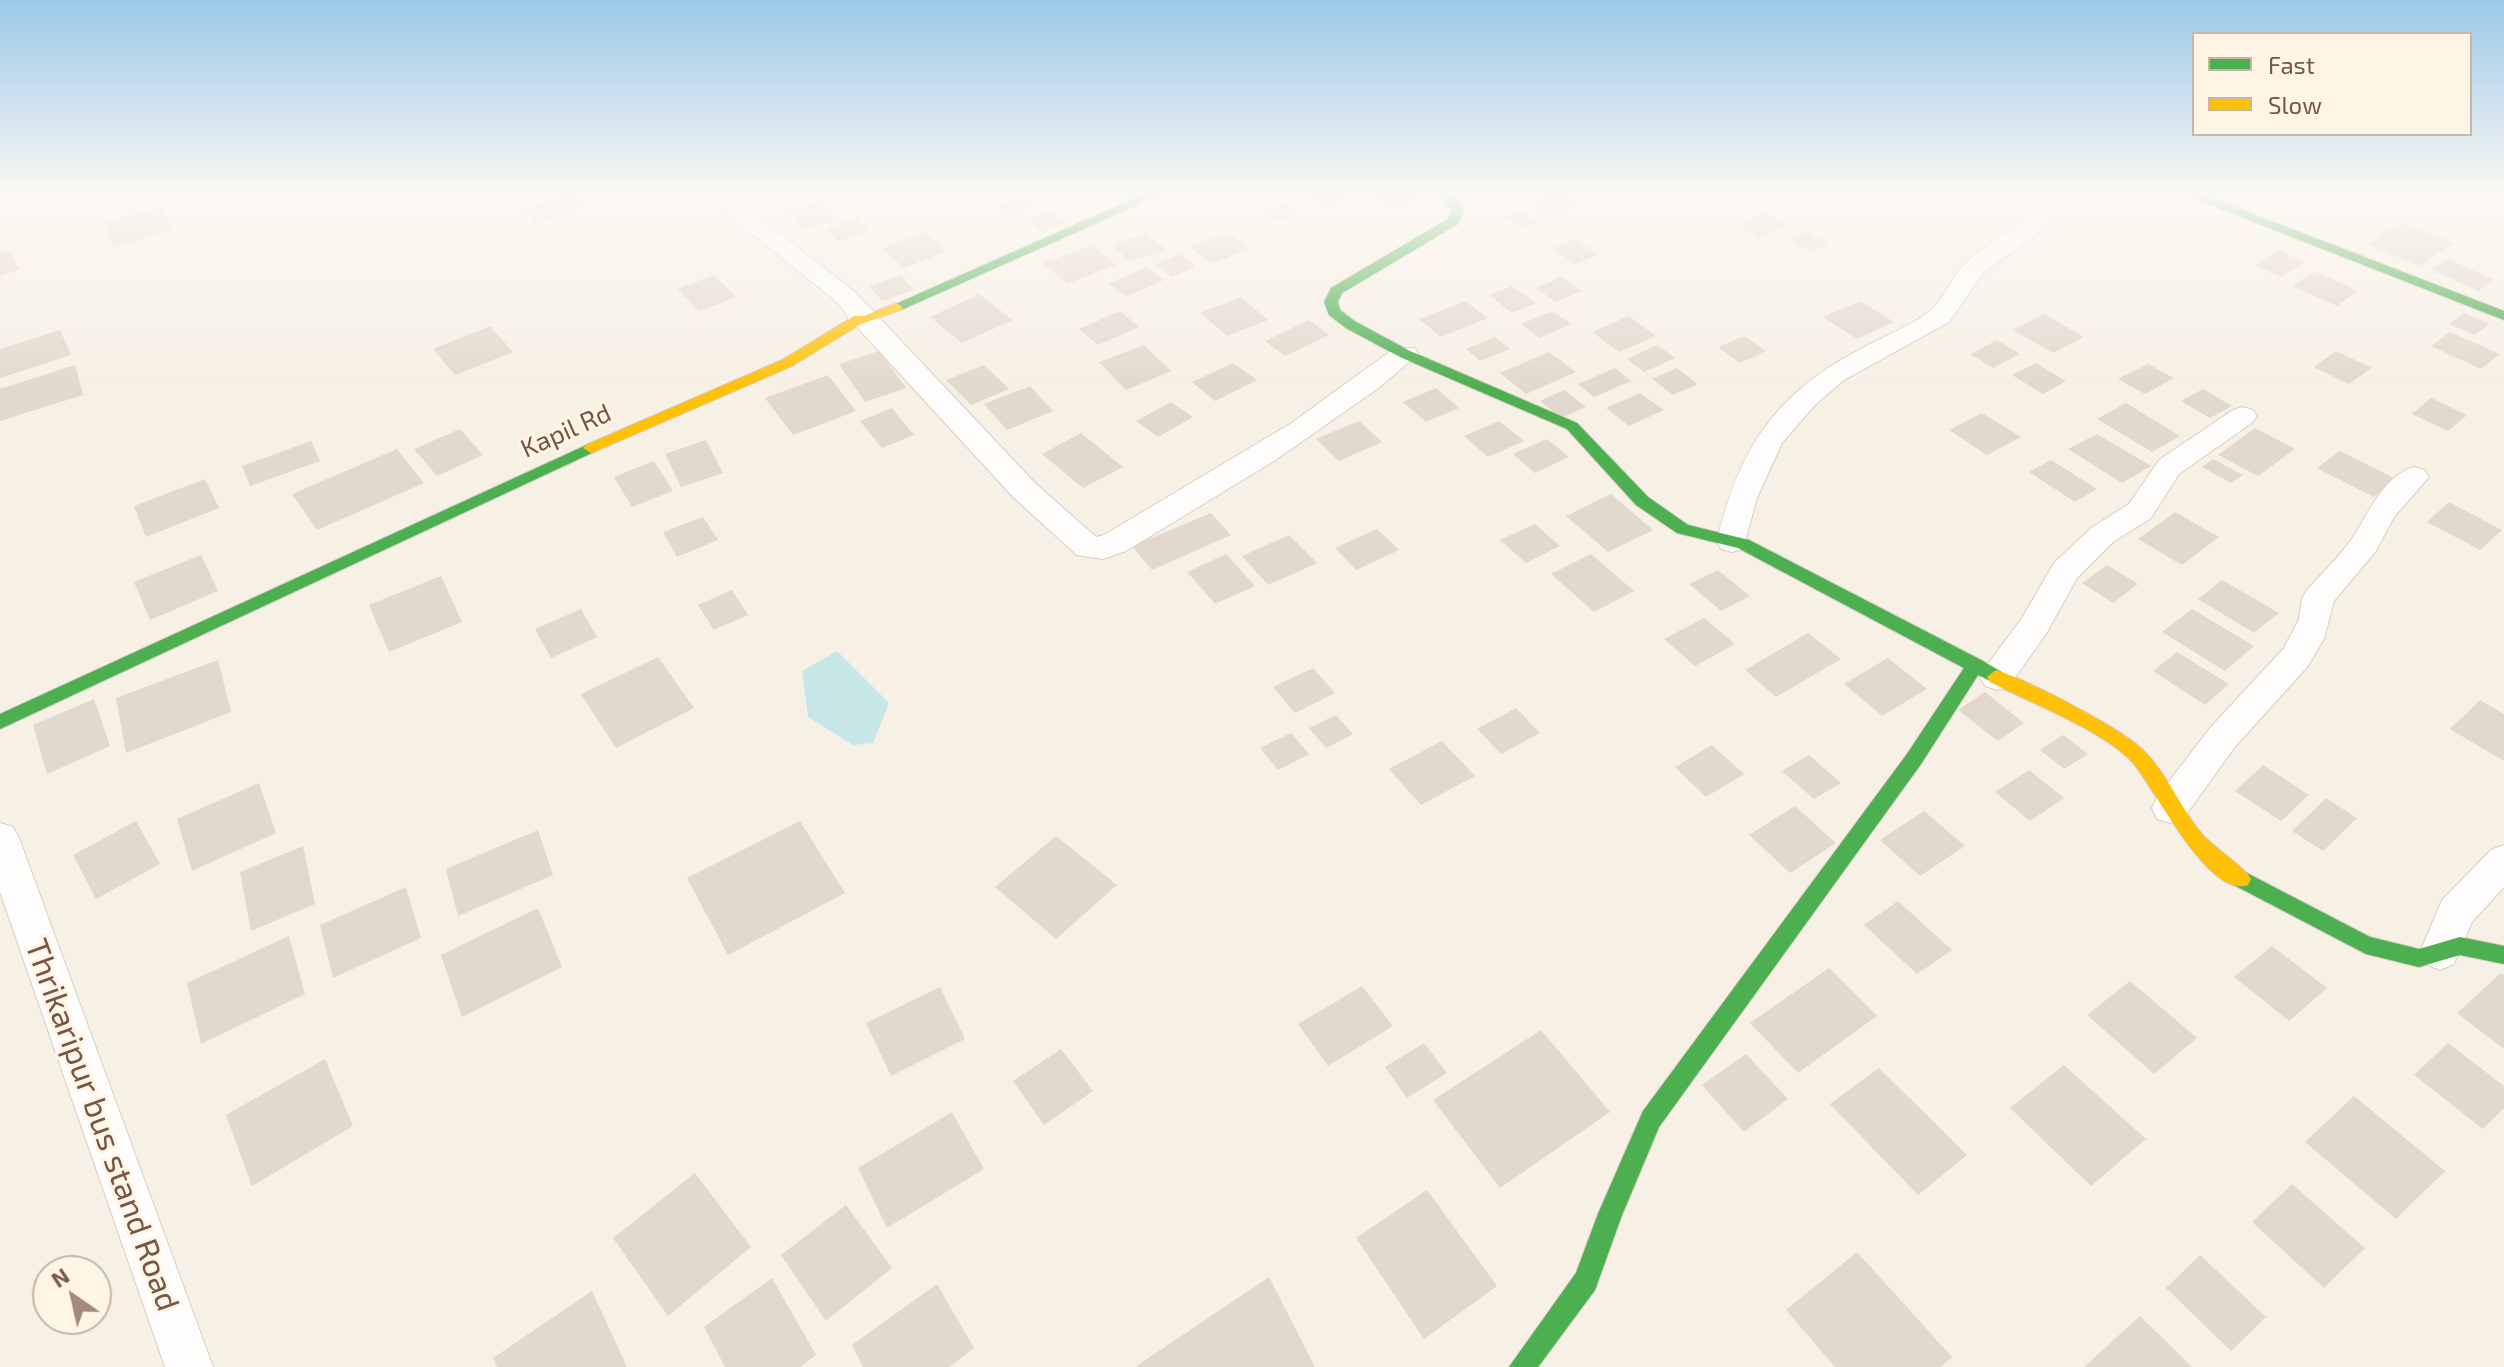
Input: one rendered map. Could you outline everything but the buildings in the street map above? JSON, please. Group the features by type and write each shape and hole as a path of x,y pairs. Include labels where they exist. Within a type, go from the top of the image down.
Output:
{"street":[{"path":"797,259 857,307 862,320 1024,490 1088,547 1103,548 1115,543 1234,475 1371,381 1405,354"},
{"name":"Kapil Rd","path":"0,722 564,460 787,363 862,320 1005,259"},
{"path":"1390,259 1336,291 1331,302 1334,312 1351,325 1405,354 1572,426 1642,501 1683,529 1743,544 2107,736 2138,756 2170,808 2219,866 2293,908 2366,945 2419,958 2460,946 2504,955"},
{"path":"1732,541 1742,498 1769,439 1805,399 1834,374 1940,316 1975,267 1987,259"},
{"path":"2356,259 2504,316"},
{"path":"1522,1367 1586,1281 1610,1214 1651,1119 1914,759 1986,671 2034,626 2065,571 2102,535 2140,511 2169,467 2243,416"},
{"path":"2170,808 2222,738 2289,666 2317,618 2318,598 2365,543 2382,511 2414,477"},
{"name":"Thrikaripur bus stand Road","path":"0,838 189,1367"},
{"path":"2440,952 2456,912 2504,861"}],"water":[{"path":"837,651 889,703 873,743 853,745 808,717 802,671"}],"traffic: fast":[{"path":"896,307 1007,259"},
{"path":"1390,259 1336,291 1331,302 1334,312 1351,325 1405,354 1572,426 1642,501 1683,529 1743,544 1996,677"},
{"path":"2356,259 2504,316"},
{"path":"0,722 591,448"},
{"path":"1522,1367 1586,1281 1610,1214 1651,1119 1914,759 1975,665"},
{"path":"2241,879 2366,945 2419,958 2460,946 2504,955"}],"traffic: slow":[{"path":"591,448 787,363 859,319 865,320 896,307"},
{"path":"1996,677 2130,749 2140,758 2195,839 2223,867 2241,879"}]}
